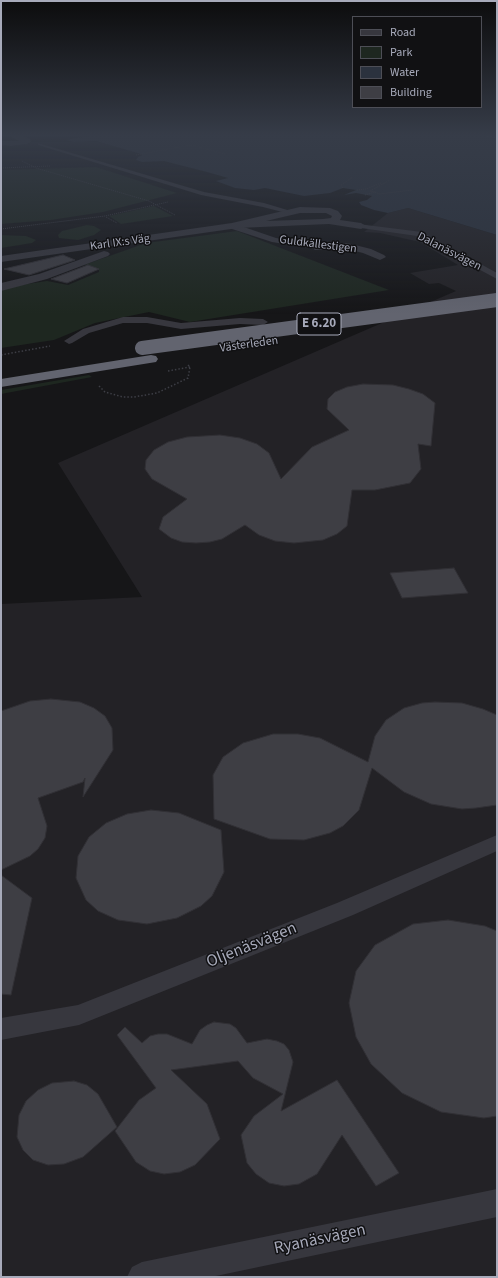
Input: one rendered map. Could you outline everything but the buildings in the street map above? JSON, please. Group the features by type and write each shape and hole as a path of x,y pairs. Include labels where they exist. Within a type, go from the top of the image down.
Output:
{"highway":[{"name":"Västerleden","path":"1,383 146,353 497,300"},
{"name":"Västerleden","path":"16,367 497,312"}],"street":[{"name":"Karl IX:s Väg","path":"1,259 121,243 236,225 290,212 327,210 335,213 337,216 335,220 329,221 236,225"},
{"name":"Dalanäsvägen","path":"329,221 361,226"},
{"path":"1,287 43,277 110,252 121,243"},
{"name":"Guldkällestigen","path":"315,247 347,246 367,251 380,257"}],"lane":[{"path":"208,195 264,205 290,212"},
{"name":"Guldkällestigen","path":"236,225 275,240 315,247"},
{"name":"Dalanäsvägen","path":"361,226 419,234 497,276"},
{"path":"69,341 93,328 124,320 147,320 181,326 263,322"},
{"name":"Oljenäsvägen","path":"1,1029 79,1015 345,909 497,842"},
{"name":"Ryanäsvägen","path":"142,1277 497,1203"}],"path":[{"path":"124,195 157,205 177,216"},
{"path":"1,229 105,216 157,205 189,195"},
{"path":"1,355 46,347"}],"shaded area":[{"path":"408,208 497,235 497,1277 1,1277 1,604 142,597 58,463 456,291 439,283 429,284 410,273 458,265 420,242 380,233 364,232 388,213"}],"green space":[{"path":"1,195 171,195 103,212 51,220 1,224"},
{"path":"154,206 173,216 121,224 109,216"},
{"path":"87,225 94,226 101,230 94,235 78,240 59,238 58,235 62,231"},
{"path":"237,231 389,290 190,322 149,312 95,323 54,340 1,348 1,288 47,281 68,285 99,272 99,270 84,265 146,243"},
{"path":"1,235 26,236 36,240 32,243 1,248"},
{"path":"89,375 92,377 1,394 1,390"}],"water":[{"path":"297,195 316,195 304,196"},
{"path":"365,195 497,195 497,235 408,208 388,213 374,210 361,205 359,202 367,200 372,196"}]}
